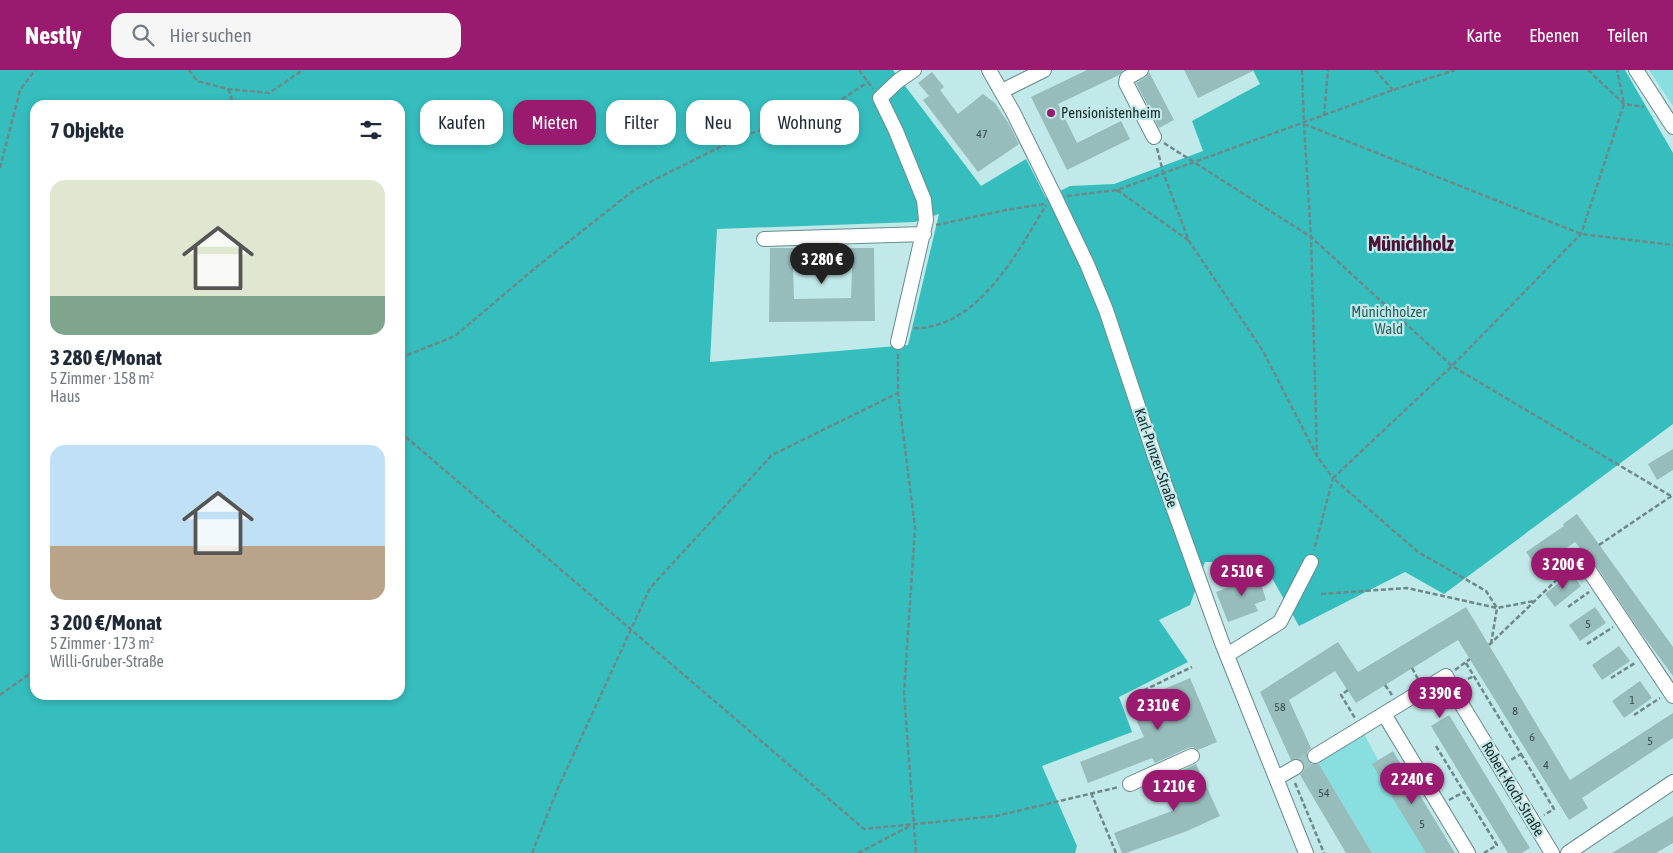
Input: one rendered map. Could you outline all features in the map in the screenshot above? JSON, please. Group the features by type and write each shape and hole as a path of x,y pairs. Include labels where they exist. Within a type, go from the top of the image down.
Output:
{"street":[{"path":"898,342 925,230 924,200 896,131 880,98 898,81 914,70"},
{"name":"Karl-Punzer-Straße","path":"989,70 1002,91 1051,201 1087,264 1106,310 1220,650 1277,778 1306,853"},
{"path":"1002,91 1044,70"},
{"path":"1141,70 1127,78 1126,83 1154,137"},
{"path":"1636,70 1673,127"},
{"path":"764,239 925,230"},
{"path":"1580,557 1671,694"},
{"path":"1220,650 1280,622 1310,562"},
{"path":"1315,756 1446,676"},
{"name":"Robert-Koch-Straße","path":"1446,676 1552,853"},
{"path":"1384,714 1468,853"},
{"path":"1130,784 1192,756"},
{"path":"1277,778 1296,767"},
{"path":"1568,853 1673,782"}],"path":[{"path":"0,168 20,90 35,70"},
{"path":"189,70 197,81 228,89 269,93 303,70"},
{"path":"859,70 880,98"},
{"path":"1302,70 1311,237 1317,456"},
{"path":"1324,116 1328,70"},
{"path":"1375,70 1394,90"},
{"path":"925,230 1006,210 1117,190 1163,172 1455,70"},
{"path":"1588,70 1624,104 1661,109"},
{"path":"1310,562 1333,478 1452,366 1581,234 1624,104 1617,70"},
{"path":"405,356 455,336 534,269 634,190 736,139 838,102 868,82"},
{"path":"228,89 232,100"},
{"path":"1304,124 1581,234 1673,245"},
{"path":"1154,137 1195,161 1311,237 1452,366 1672,495 1599,545"},
{"path":"1154,137 1163,172 1189,241 1264,351 1317,456 1333,478 1418,552 1486,591 1497,608 1490,644 1580,557"},
{"path":"1117,190 1189,241"},
{"path":"902,326 921,329 946,323 977,302 1012,261 1051,201"},
{"path":"898,342 898,393 915,528 904,693 916,853"},
{"path":"532,853 558,788 650,588 772,455 898,393"},
{"path":"405,436 864,829 996,816 1130,784"},
{"path":"1568,607 1599,585"},
{"path":"1321,594 1407,588 1497,608 1534,600"},
{"path":"1587,644 1622,620"},
{"path":"1611,678 1646,655"},
{"path":"1446,676 1470,659"},
{"path":"1466,663 1554,809 1533,822"},
{"path":"1130,697 1192,667"},
{"path":"0,695 30,674"},
{"path":"1348,690 1341,695 1361,728"},
{"path":"1634,715 1671,694"},
{"path":"1436,746 1497,845 1484,853"},
{"path":"1499,766 1521,754"},
{"path":"1439,806 1464,792"},
{"path":"1091,793 1116,853"},
{"path":"858,853 913,824"}],"shaded area":[{"path":"1649,70 1673,70 1673,106"},
{"path":"1361,728 1428,853 1372,853 1318,762"}],"green space":[{"name":"Münichholzer Wald","path":"0,70 893,70 981,186 1026,159 1046,198 1070,186 1114,184 1203,151 1192,121 1260,84 1253,70 1625,70 1673,153 1673,424 1444,594 1405,572 1299,626 1263,562 1205,562 1190,605 1159,620 1188,662 1119,697 1132,732 1042,766 1077,846 1075,853 0,853","holes":["939,214 908,345 710,362 717,229 915,222"]}],"building":[{"name":"Pensionistenheim","path":"1087,70 1123,70 1119,75 1058,104 1077,143 1121,121 1130,139 1067,170 1031,97"},
{"path":"1184,70 1255,70 1198,98"},
{"path":"932,72 944,87 940,90 958,114 983,94 995,103 1019,144 978,172 923,100 929,96 918,83"},
{"path":"1149,72 1174,120 1159,128 1136,83 1146,77"},
{"path":"770,248 874,248 875,321 769,322","holes":["793,267 852,268 851,298 794,299"]},
{"path":"1673,449 1673,470 1657,480 1648,464"},
{"path":"1577,514 1673,647 1673,676 1639,630 1587,552 1575,542 1537,568 1526,552 1564,526 1563,524"},
{"path":"1257,571 1266,600 1255,604 1258,611 1228,622 1216,592 1245,581 1243,576"},
{"path":"1571,573 1581,586 1555,607 1545,594"},
{"path":"1466,607 1570,780 1673,713 1673,738 1582,798 1588,808 1569,820 1458,640 1356,703 1335,671 1289,700 1311,748 1307,752 1307,760 1311,764 1319,764 1372,853 1346,853 1300,775 1304,771 1304,763 1300,759 1291,760 1260,692 1338,642 1358,672"},
{"path":"1595,607 1606,623 1580,641 1569,625"},
{"path":"1619,646 1630,661 1602,680 1592,665"},
{"path":"1190,678 1217,742 1198,750 1193,747 1188,748 1155,763 1152,758 1088,783 1080,762 1144,737 1129,704"},
{"path":"1640,681 1652,698 1624,718 1612,701"},
{"path":"1449,715 1530,848 1522,853 1508,853 1431,726"},
{"path":"1393,751 1455,853 1426,853 1372,764"},
{"path":"1196,764 1220,816 1187,831 1122,853 1114,833 1177,809 1163,779"},
{"path":"1673,816 1673,843 1656,853 1612,853"}],"tunnel":[{"path":"1296,767 1315,756"}],"place":[{"name":"Pensionistenheim","path":"1051,113"}],"district":[{"name":"Münichholz","path":"1411,244"}]}
